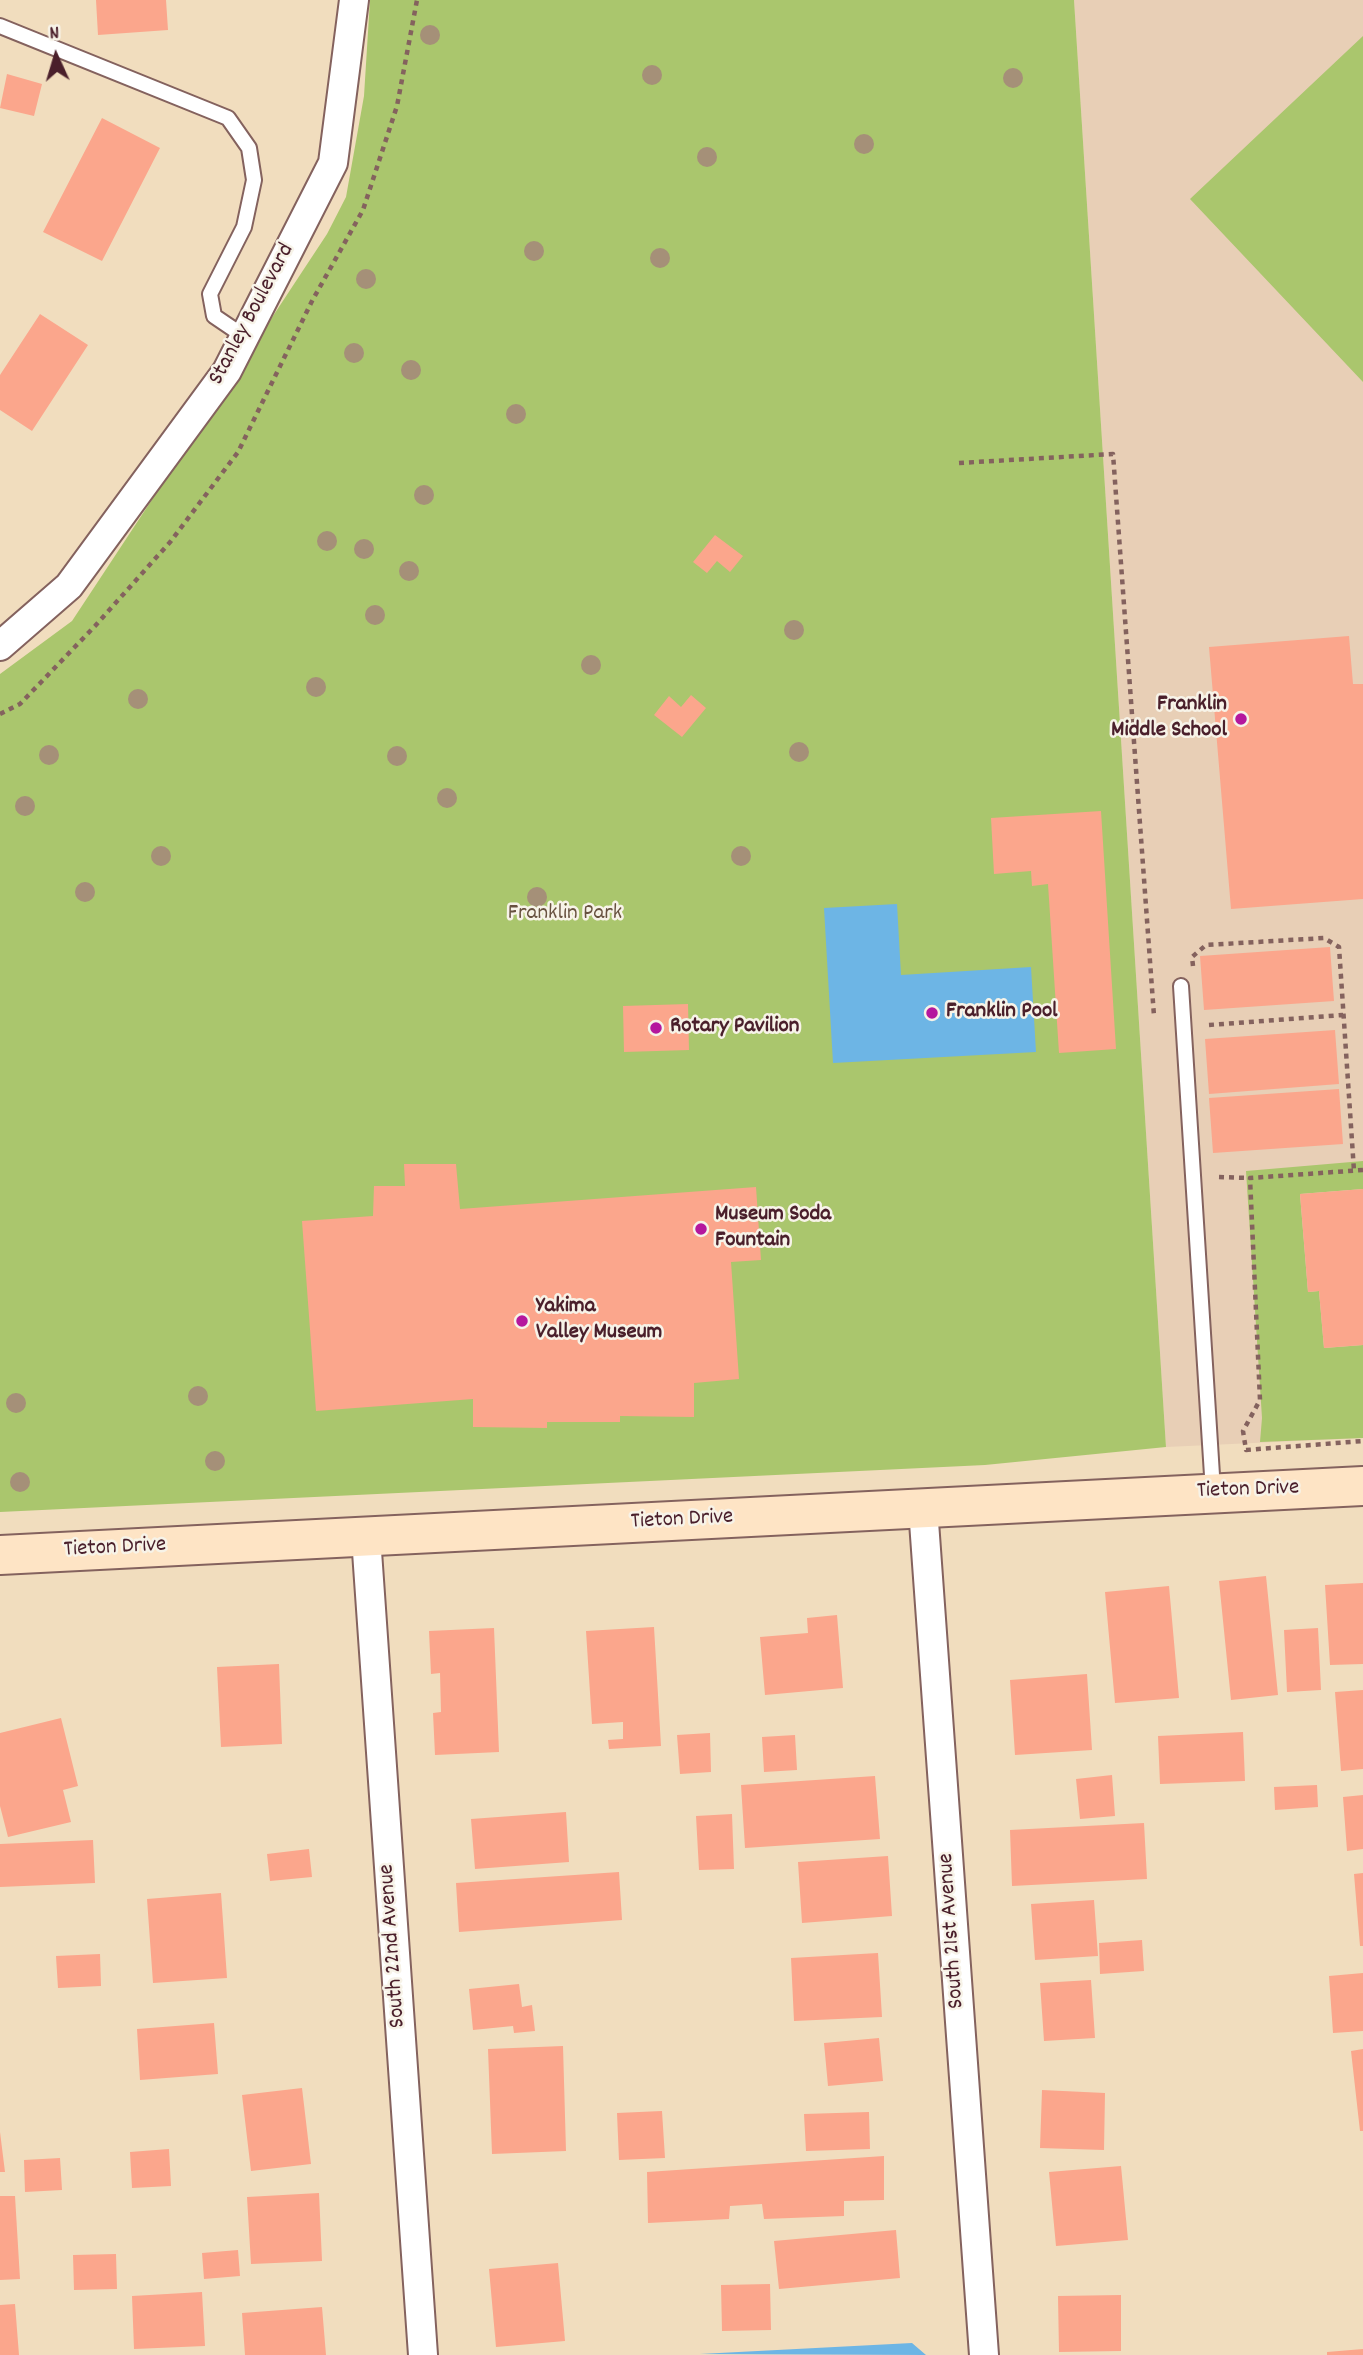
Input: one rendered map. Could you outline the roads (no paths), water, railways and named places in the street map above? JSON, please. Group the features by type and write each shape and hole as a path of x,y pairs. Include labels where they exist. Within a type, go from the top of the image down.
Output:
{"main road":[{"name":"Tieton Drive","path":"0,1555 1363,1486"}],"street":[{"name":"Stanley Boulevard","path":"0,646 69,586 227,371 333,163 354,0"},
{"name":"South 21st Avenue","path":"923,1508 984,2355"},
{"name":"South 22nd Avenue","path":"366,1537 423,2355"}],"lane":[{"path":"0,26 228,118 249,148 254,180 244,227 210,294 214,316 245,337"},
{"path":"1181,986 1213,1492"}],"water":[{"name":"Franklin Pool","path":"897,904 901,975 1031,967 1036,1052 833,1063 824,908"},
{"path":"912,2343 926,2355 700,2354"}],"place":[{"name":"Franklin Middle School","path":"1241,719"},
{"name":"Franklin Pool","path":"932,1013"},
{"name":"Rotary Pavilion","path":"656,1028"},
{"name":"Museum Soda Fountain","path":"701,1229"},
{"name":"Yakima Valley Museum","path":"522,1321"}],"park label":[{"name":"Franklin Park","path":"565,915"}]}
